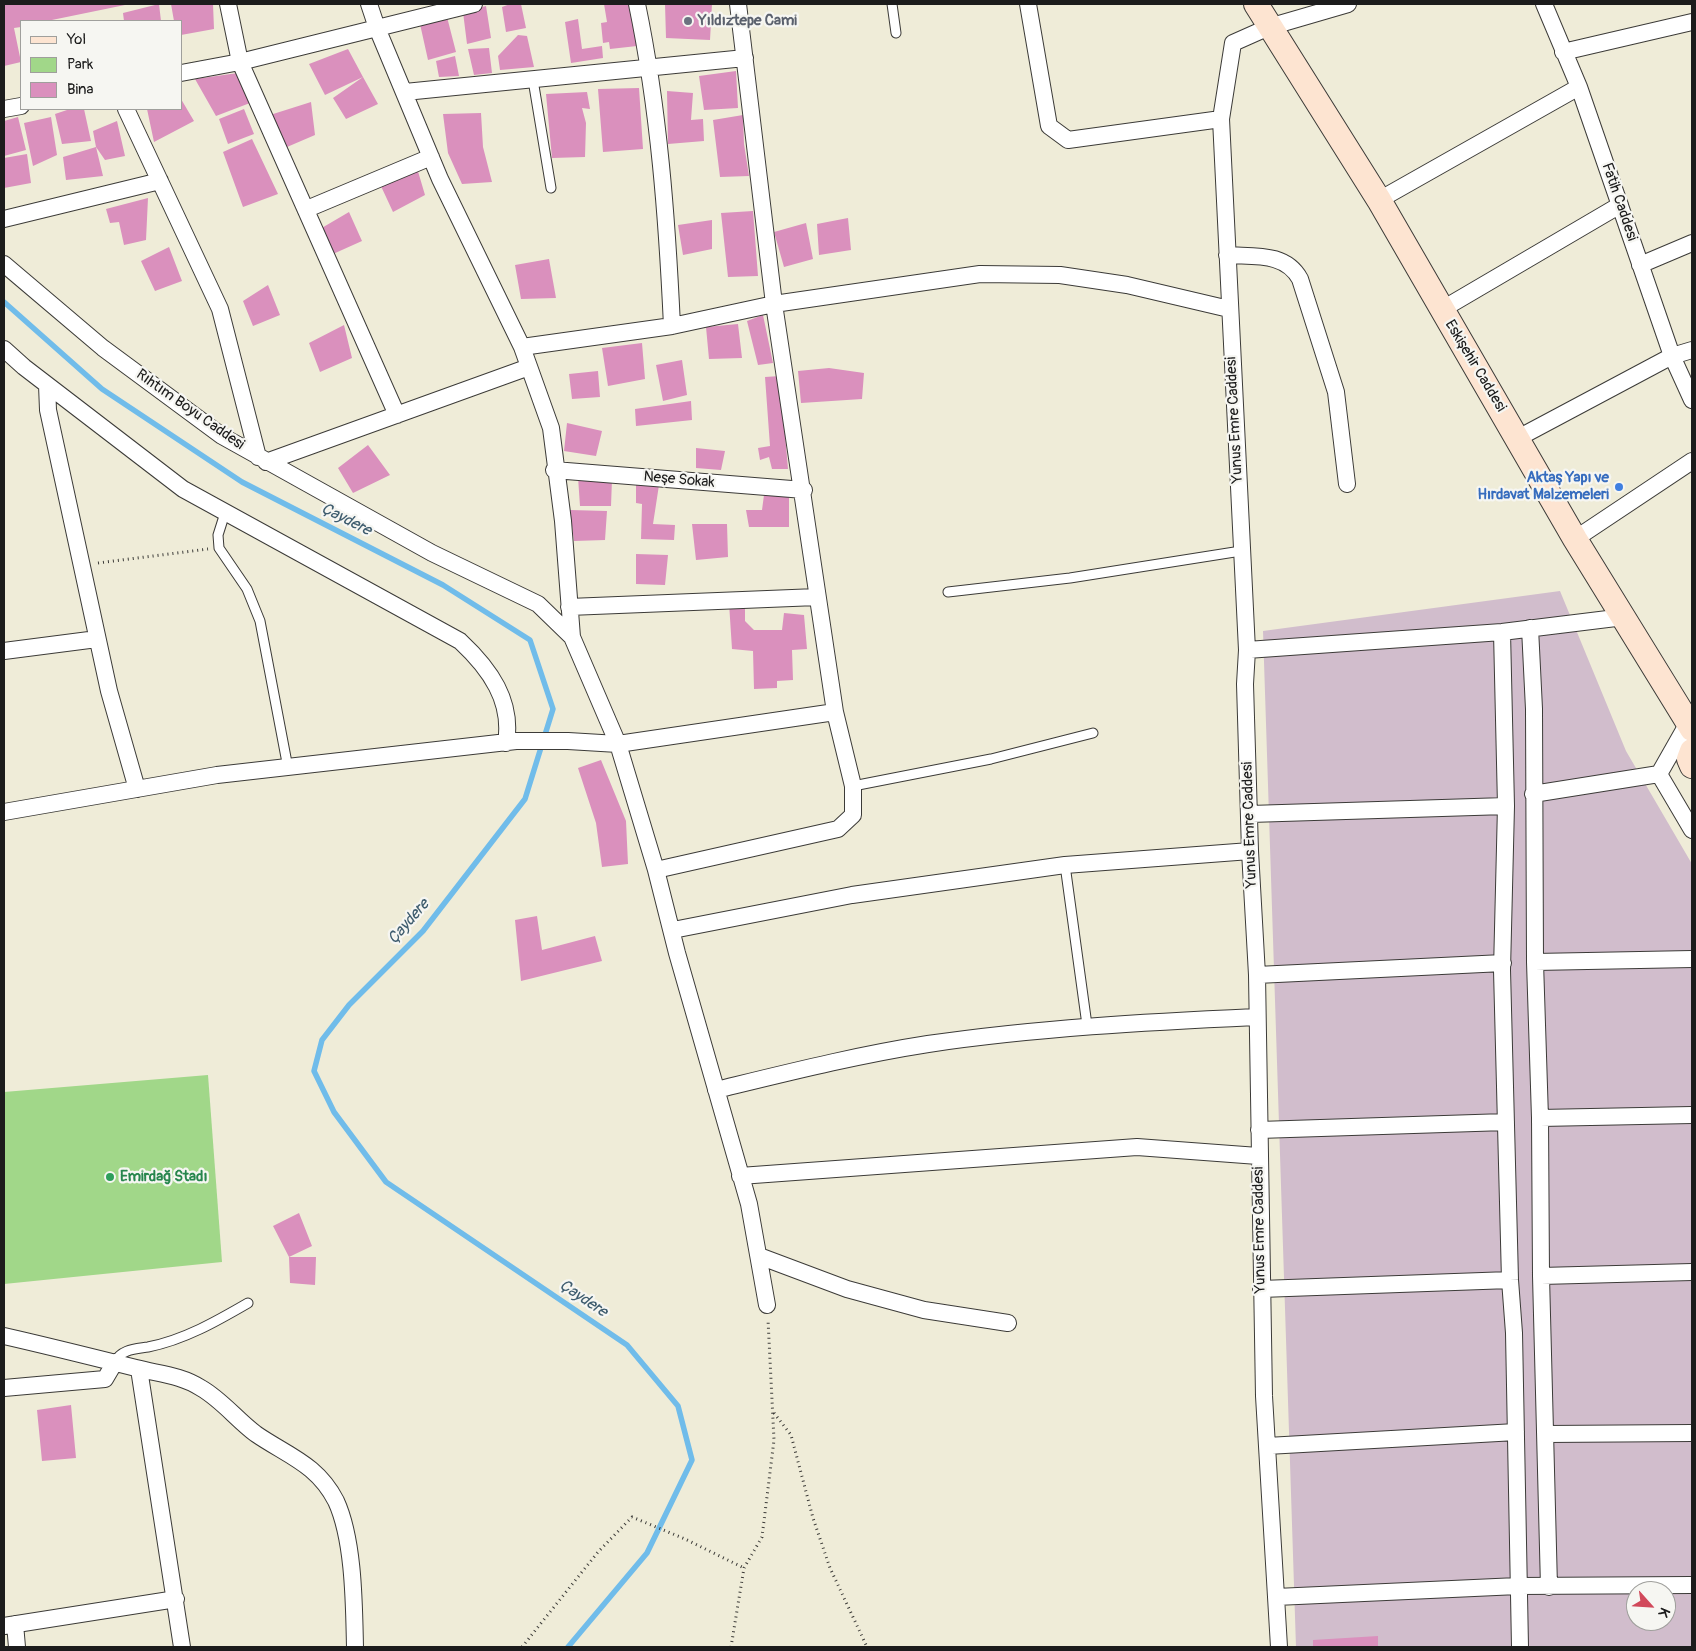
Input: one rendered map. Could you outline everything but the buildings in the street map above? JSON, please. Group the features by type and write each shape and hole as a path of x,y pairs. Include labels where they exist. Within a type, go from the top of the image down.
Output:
{"main road":[{"name":"Eskişehir Caddesi","path":"1256,4 1379,200 1575,539 1690,726"},
{"path":"1692,751 1689,759 1692,766"}],"street":[{"path":"228,4 240,62 397,415"},
{"path":"369,4 377,28 431,157 522,347 551,428 554,470 562,521 572,637 618,744 656,870 749,1204 768,1305"},
{"path":"182,74 240,62 474,4"},
{"path":"637,4 650,66 666,216 672,326"},
{"path":"656,870 838,829 853,815 853,786 835,712 817,596 804,490 774,304 738,4"},
{"path":"1028,4 1049,126 1068,140 1221,119"},
{"path":"1270,27 1348,4"},
{"name":"Fatih Caddesi","path":"1544,4 1579,87 1672,356 1692,400"},
{"path":"1563,52 1692,22"},
{"name":"Yunus Emre Caddesi","path":"1270,27 1233,43 1221,119 1246,650 1245,684 1250,851 1257,975 1256,1017 1261,1289 1267,1446 1279,1647"},
{"path":"405,92 745,58"},
{"path":"1379,200 1579,87"},
{"path":"4,109 20,106"},
{"path":"126,110 220,308 262,459 397,415 529,367"},
{"path":"307,209 431,157"},
{"path":"4,219 160,182"},
{"path":"1441,310 1620,205"},
{"path":"1640,265 1692,243"},
{"path":"1227,255 1283,260 1295,271 1300,279 1330,366 1336,392 1346,484"},
{"name":"Rıhtım Boyu Caddesi","path":"4,264 103,348 222,436 432,553 538,604 572,637"},
{"path":"522,347 672,326 774,304 980,274 1060,275 1127,285 1229,309"},
{"path":"4,349 47,385 184,489 225,514 460,641 483,665 501,692 508,718 511,742"},
{"path":"1518,438 1672,356 1692,350"},
{"path":"47,385 48,410 109,691 137,789"},
{"path":"1575,539 1692,461"},
{"name":"Neşe Sokak","path":"554,470 804,490"},
{"path":"569,607 817,596"},
{"path":"1246,650 1502,632 1624,617"},
{"path":"1530,628 1534,709 1535,962 1540,1118 1541,1276 1549,1587"},
{"path":"1502,632 1506,806 1503,963 1510,1280 1514,1333 1520,1647"},
{"path":"4,651 98,638"},
{"path":"4,812 217,775 511,742 568,741 618,744 835,712"},
{"path":"1534,794 1659,774 1690,726"},
{"path":"1659,774 1692,830"},
{"path":"1250,814 1506,806"},
{"path":"672,930 852,895 1065,865 1250,851"},
{"path":"1535,962 1692,959"},
{"path":"1257,975 1503,963"},
{"path":"716,1090 780,1074 926,1044 1087,1025 1256,1017"},
{"path":"1540,1118 1692,1115"},
{"path":"1259,1130 1506,1122"},
{"path":"740,1176 1137,1147 1258,1156"},
{"path":"758,1256 847,1289 924,1310 1008,1323"},
{"path":"1541,1276 1692,1272"},
{"path":"1261,1289 1510,1280"},
{"path":"4,1336 181,1378 202,1388 256,1434 300,1459 321,1479 336,1502 344,1526 353,1589 355,1647"},
{"path":"4,1388 105,1379 111,1372 115,1362"},
{"path":"139,1369 182,1647"},
{"path":"1267,1446 1516,1432"},
{"path":"1546,1434 1692,1433"},
{"path":"1276,1597 1518,1586 1692,1585"},
{"path":"17,1647 9,1625 176,1599"}],"lane":[{"path":"892,4 896,33"},
{"path":"533,80 551,188"},
{"path":"225,514 218,535 219,548 247,589 260,621 288,768"},
{"path":"948,592 1070,578 1242,551"},
{"path":"853,786 991,759 1093,734"},
{"path":"1065,865 1087,1025"},
{"path":"115,1362 123,1352 159,1345 204,1328 248,1303"}],"path":[{"path":"82,569 98,563 129,558 219,548"},
{"path":"730,1647 744,1568 762,1537 774,1440 768,1305"},
{"path":"774,1413 791,1435 830,1568 867,1647"},
{"path":"522,1647 598,1552 632,1517 744,1568"}],"shaded area":[{"path":"1560,591 1626,751 1692,864 1692,1647 1296,1647 1263,631"}],"green space":[{"name":"Emirdağ Stadı","path":"208,1075 222,1262 4,1284 4,1092"}],"waterway":[{"name":"Çaydere","path":"4,302 102,389 242,482 443,585 530,640 553,709 525,799 423,931 349,1005 322,1040 314,1071 334,1112 386,1182 627,1345 678,1406 692,1460 647,1553 568,1647"}],"place":[{"name":"Yıldıztepe Cami","path":"688,21"},
{"name":"Aktaş Yapı ve Hırdavat Malzemeleri","path":"1619,487"},
{"name":"Emirdağ Stadı","path":"110,1177"}]}
